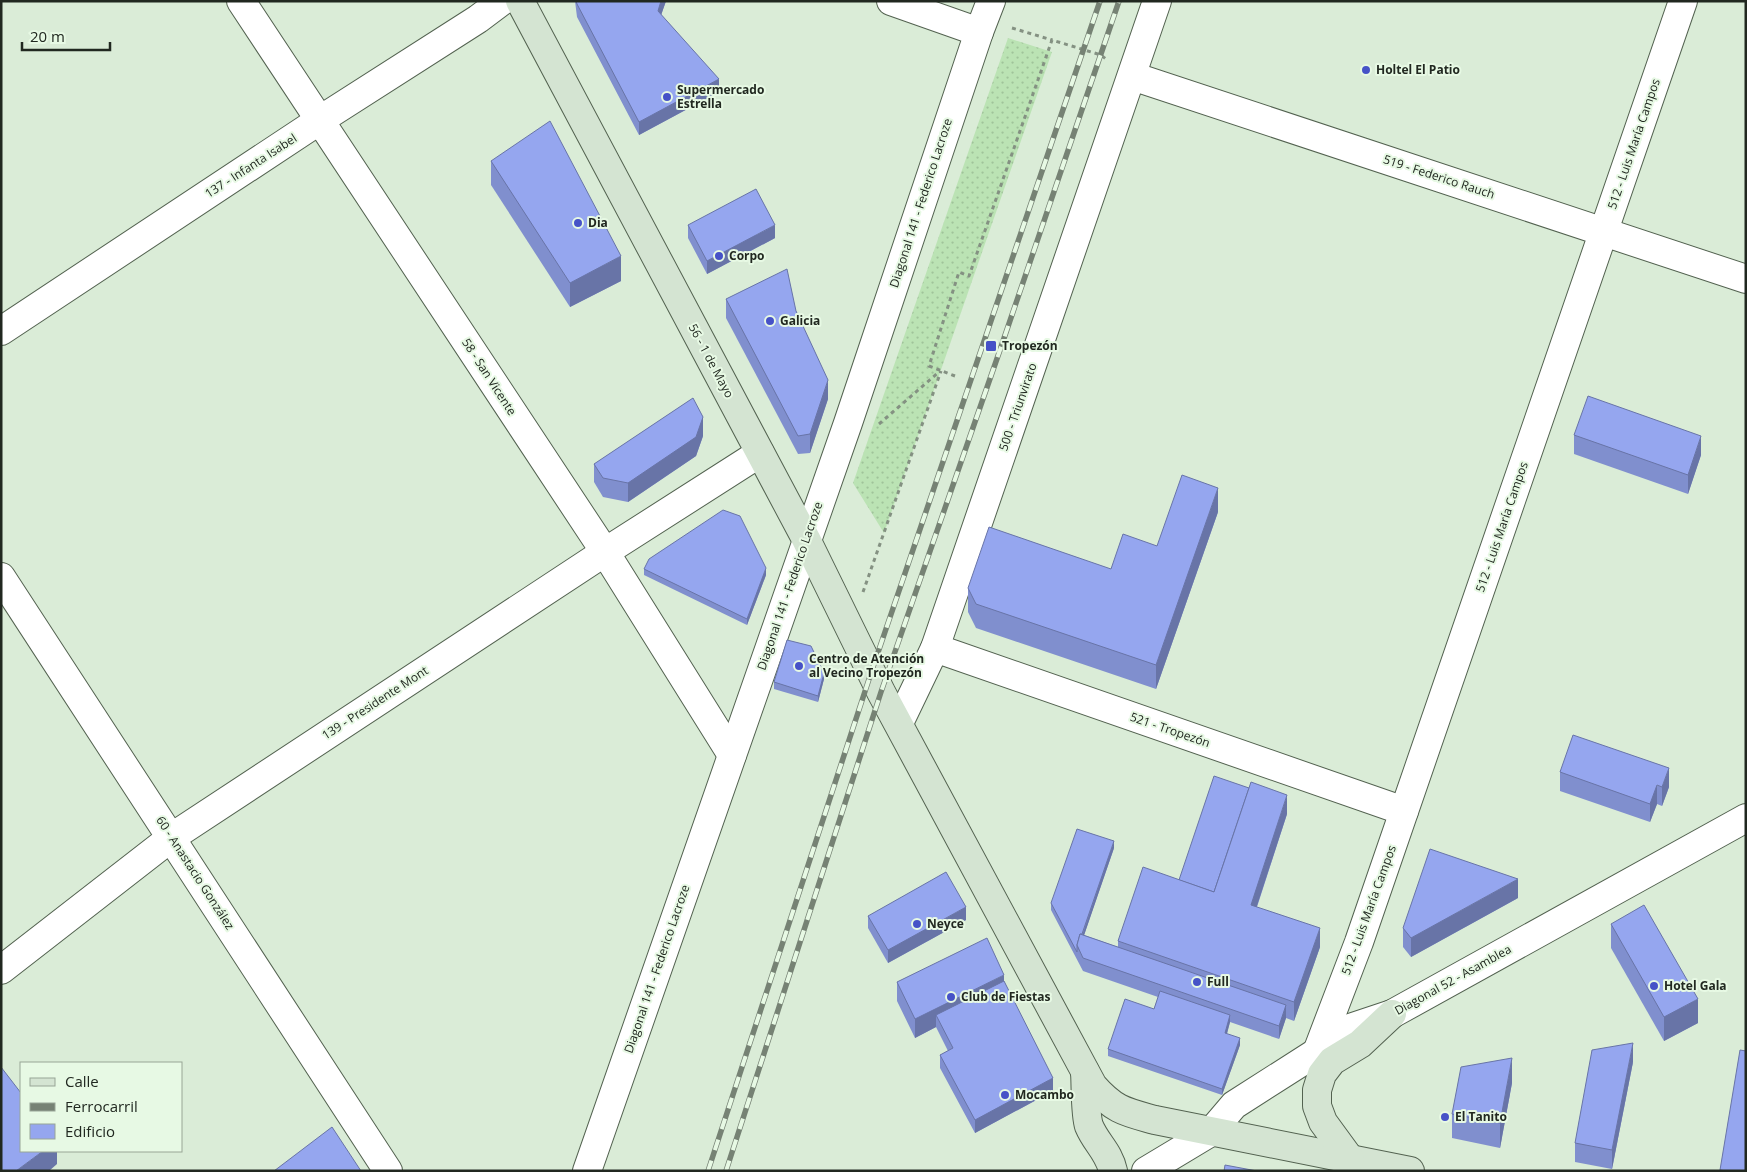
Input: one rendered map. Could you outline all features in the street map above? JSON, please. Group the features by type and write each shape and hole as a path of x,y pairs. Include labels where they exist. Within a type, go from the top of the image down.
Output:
{"main road":[{"name":"56 - 1 de Mayo","path":"520,1 806,539 871,673 1085,1072 1102,1097 1123,1111 1155,1120 1410,1171"},
{"path":"1350,1159 1323,1122 1317,1106 1317,1090 1322,1074 1332,1061 1360,1044 1392,1014"},
{"path":"1085,1072 1088,1124 1093,1135 1109,1157 1113,1171"}],"street":[{"name":"58 - San Vicente","path":"241,1 605,552 732,755"},
{"name":"137 - Infanta Isabel","path":"1,331 320,120 478,19 502,1"},
{"path":"891,1 985,17"},
{"name":"500 - Triunvirato","path":"899,723 935,648 1158,1"},
{"name":"512 - Luis María Campos","path":"1317,1052 1359,942 1683,1"},
{"name":"Diagonal 141 - Federico Lacroze","path":"587,1171 848,423 985,17"},
{"name":"519 - Federico Rauch","path":"1132,76 1746,279"},
{"name":"139 - Presidente Mont","path":"1,970 172,837 605,552 760,453"},
{"name":"60 - Anastacio González","path":"1,577 388,1171"},
{"name":"521 - Tropezón","path":"935,648 1404,812"},
{"name":"Diagonal 52 - Asamblea","path":"1146,1171 1211,1132 1234,1105 1317,1052 1350,1028 1392,1014 1746,818"}],"path":[{"path":"985,17 1101,55 1132,76"},
{"path":"955,376 929,366 959,272 969,276 1052,40"},
{"path":"848,423 871,431 941,371"},
{"path":"850,629 941,371"}],"green space":[{"path":"1008,38 1052,52 884,533 853,483"}],"building":[{"path":"576,1 661,1 658,11 719,79 639,122"},
{"path":"550,121 621,256 570,283 491,161"},
{"name":"Corpo","path":"756,189 775,225 707,261 688,225"},
{"path":"787,269 796,311 828,380 810,434 798,436 726,299"},
{"path":"1588,396 1701,436 1688,475 1574,435"},
{"path":"693,398 703,417 696,437 628,483 603,478 594,464"},
{"path":"1182,475 1218,488 1156,665 976,604 968,588 989,527 1111,569 1123,534 1157,546"},
{"path":"723,510 740,516 766,568 747,619 644,569 649,559"},
{"name":"Centro de Atención al Vecino Tropezón","path":"787,640 811,646 824,673 818,696 774,682"},
{"path":"1573,735 1669,768 1662,787 1657,785 1650,804 1560,772"},
{"path":"1214,776 1249,788 1214,892 1179,880"},
{"path":"1251,782 1287,795 1251,905 1320,928 1294,1002 1118,941 1143,867 1214,892"},
{"path":"1077,829 1114,841 1082,934 1080,934 1077,952 1051,903"},
{"path":"1430,849 1518,879 1411,938 1403,928"},
{"name":"Neyce","path":"946,872 966,907 888,950 868,916"},
{"path":"1644,905 1698,999 1664,1017 1611,924"},
{"path":"1080,934 1286,1005 1279,1026 1083,958 1077,945"},
{"path":"987,938 1004,975 915,1019 897,982"},
{"path":"1004,981 1053,1078 975,1120 940,1055 953,1048 936,1015"},
{"path":"1160,991 1230,1015 1225,1033 1240,1038 1222,1089 1108,1049 1125,999 1154,1009"},
{"path":"1633,1043 1612,1150 1575,1143 1592,1050"},
{"path":"1740,1050 1746,1051 1746,1171 1726,1171 1720,1170"},
{"path":"1512,1058 1500,1123 1452,1114 1461,1067"},
{"path":"1,1067 20,1092 20,1152 42,1152 16,1171 1,1171"},
{"path":"332,1127 361,1171 274,1171"},
{"path":"1225,1165 1257,1171 1224,1171"}],"railway":[{"path":"708,1171 871,673 1100,1"},
{"path":"726,1171 881,692 1119,1"}],"place":[{"name":"Holtel El Patio","path":"1366,70"},
{"name":"Supermercado Estrella","path":"667,97"},
{"name":"Dia","path":"578,223"},
{"name":"Corpo","path":"719,256"},
{"name":"Galicia","path":"770,321"},
{"name":"Tropezón","path":"991,346"},
{"name":"Centro de Atención al Vecino Tropezón","path":"799,666"},
{"name":"Neyce","path":"917,924"},
{"name":"Full","path":"1197,982"},
{"name":"Hotel Gala","path":"1654,986"},
{"name":"Club de Fiestas","path":"951,997"},
{"name":"Mocambo","path":"1005,1095"},
{"name":"El Tanito","path":"1445,1117"}]}
